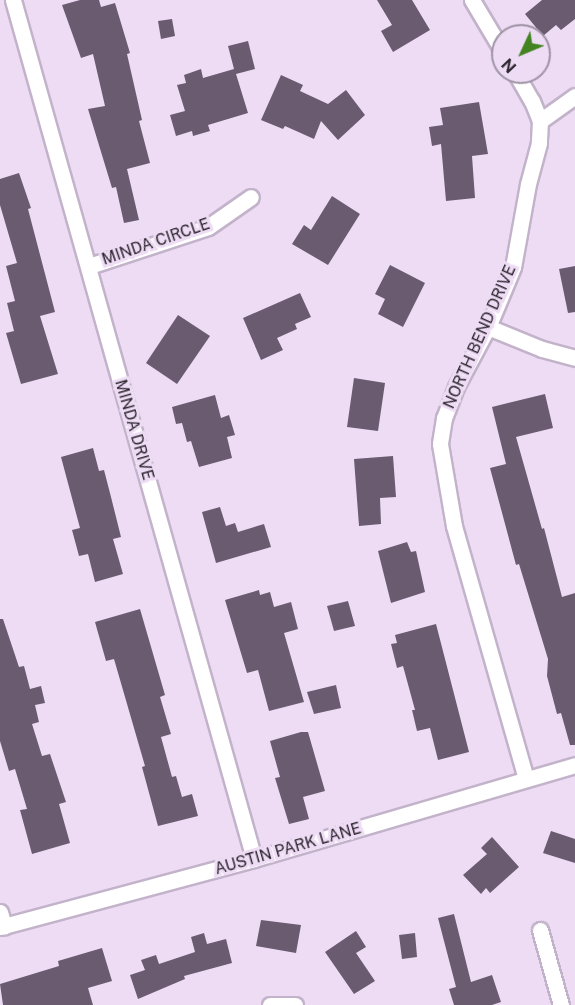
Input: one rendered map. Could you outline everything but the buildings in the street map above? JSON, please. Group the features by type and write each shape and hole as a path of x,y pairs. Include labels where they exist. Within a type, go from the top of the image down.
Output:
{"street":[{"name":"MINDA DRIVE","path":"13,0 254,860"},
{"path":"472,0 491,32"},
{"name":"NORTH BEND DRIVE","path":"522,84 540,122 539,143 528,184 513,267 488,327 456,387 444,418 440,444 454,526 526,779"},
{"path":"540,122 575,96"},
{"name":"MINDA CIRCLE","path":"89,266 208,226 251,197"},
{"path":"488,327 542,349 575,358"},
{"name":"AUSTIN PARK LANE","path":"1,922 254,860 575,765"},
{"path":"540,930 561,1005"},
{"path":"270,1005 295,1005"}]}
